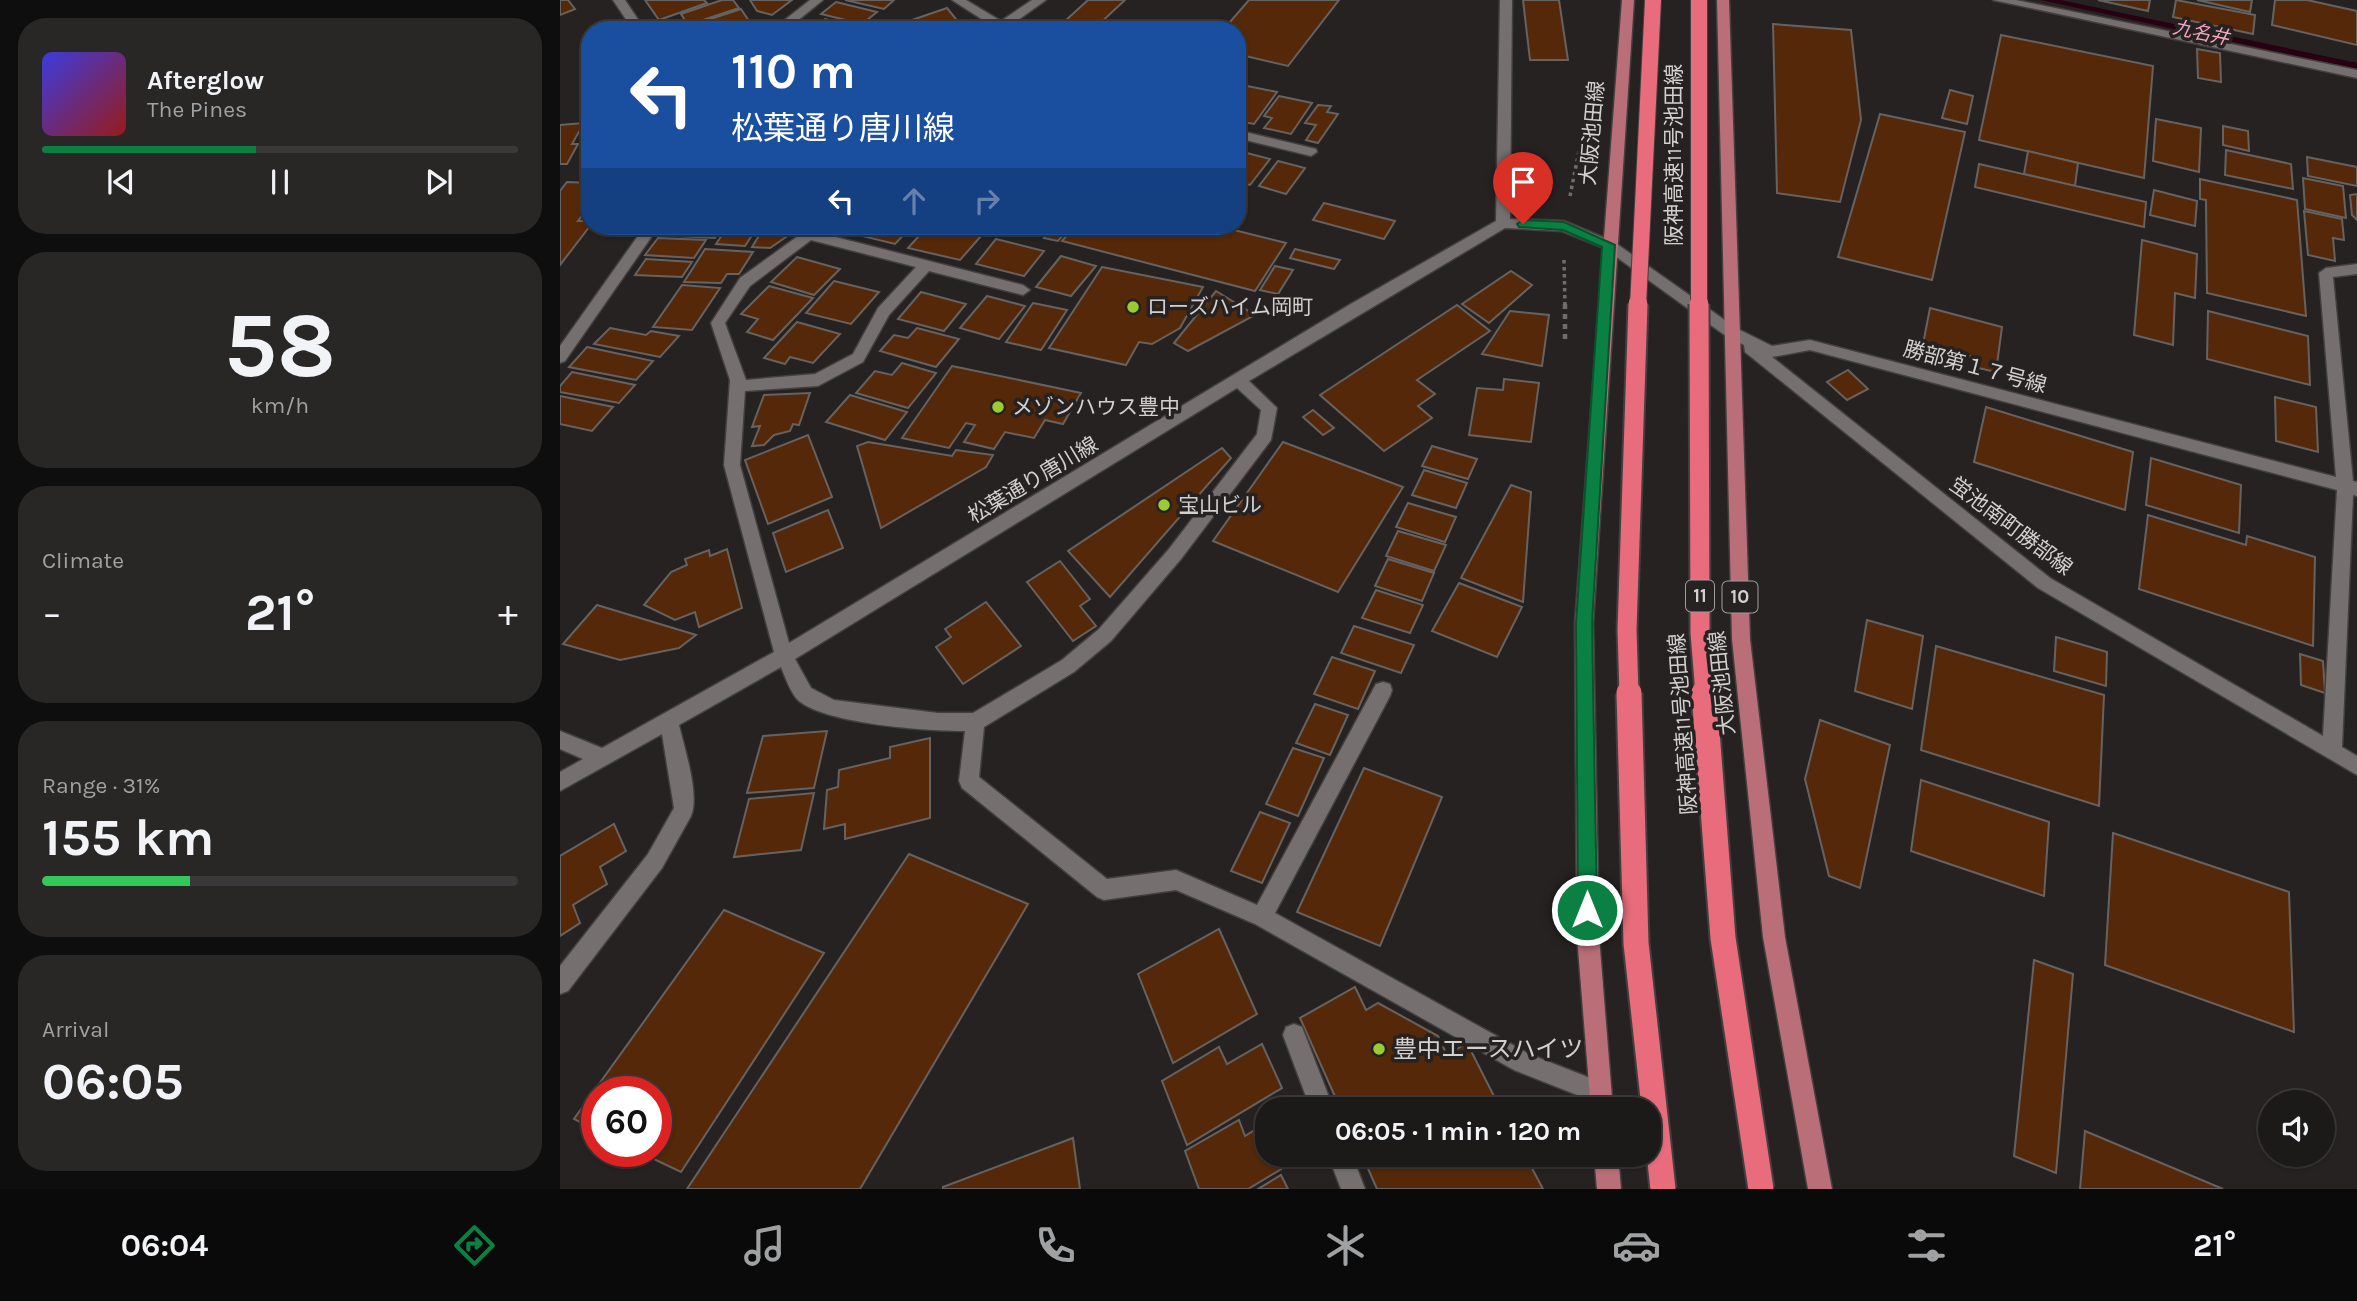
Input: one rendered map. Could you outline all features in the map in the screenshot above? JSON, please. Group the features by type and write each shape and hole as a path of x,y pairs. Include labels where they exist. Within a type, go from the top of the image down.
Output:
{"highway":[{"name":"阪神高速11号池田線","path":"1653,0 1637,326 1627,630 1636,943 1663,1189"},
{"name":"阪神高速11号池田線","path":"1699,0 1700,633 1723,938 1761,1189"}],"main road":[{"name":"大阪池田線","path":"1601,1097 1588,936 1584,623 1628,0"},
{"name":"大阪池田線","path":"1723,0 1741,639 1774,937 1820,1189"},
{"path":"1607,1167 1609,1189"}],"street":[{"path":"619,0 633,21"},
{"path":"790,21 817,0"},
{"path":"958,0 990,21"},
{"path":"1010,21 1040,0"},
{"path":"1506,0 1503,223 1564,226 1609,245"},
{"path":"1999,0 2357,74"},
{"path":"1246,136 1311,152"},
{"name":"松葉通り唐川線","path":"560,782 784,656 1238,380 1503,223"},
{"path":"560,357 646,235"},
{"path":"808,235 745,282 718,323 738,380 732,465 784,656 804,694 832,708 938,722 975,722 1068,666 1105,635 1175,554 1265,436 1269,408 1238,380"},
{"path":"831,235 926,265 1023,290"},
{"name":"勝部第１７号線","path":"1609,245 1731,332 1770,352 1810,345 2351,488"},
{"path":"737,386 818,380 858,358 883,312 926,265"},
{"path":"2332,751 2351,488 2326,274 2357,269"},
{"name":"蛍池南町勝部線","path":"1731,332 2043,583 2357,766"},
{"path":"1262,917 1383,690"},
{"path":"560,984 655,861 684,809 681,771 669,722"},
{"path":"975,722 969,781 1104,890 1176,880 1262,917 1522,1062 1593,1097"},
{"path":"560,740 601,757"},
{"path":"1294,1035 1318,1097"},
{"path":"1345,1167 1353,1189"}],"path":[{"path":"1564,257 1565,344"}],"building":[{"path":"560,0 568,0 575,9 560,15"},
{"path":"645,0 704,0 707,3 659,20"},
{"path":"722,0 733,0 739,8 700,21 685,21 681,14"},
{"path":"750,0 792,0 772,15 757,11"},
{"path":"845,0 894,0 884,9"},
{"path":"1088,0 1125,0 1102,21 1065,21"},
{"path":"1249,0 1339,0 1288,66 1246,56 1246,21 1231,21"},
{"path":"1523,0 1559,0 1568,60 1530,60"},
{"path":"2098,0 2150,0 2148,11"},
{"path":"2176,0 2255,15 2253,34 2173,17"},
{"path":"2197,0 2252,0 2250,12"},
{"path":"2275,0 2307,0 2357,11 2357,45 2272,25"},
{"path":"836,2 877,12 866,21 850,21 821,14"},
{"path":"947,8 958,21 909,21"},
{"path":"741,9 749,21 704,21"},
{"path":"1773,24 1851,30 1861,120 1840,202 1777,193"},
{"path":"2001,35 2153,66 2144,178 1979,140"},
{"path":"2197,49 2220,53 2221,82 2198,78"},
{"path":"1246,87 1277,92 1254,124 1246,123"},
{"path":"1950,90 1973,96 1967,124 1942,118"},
{"path":"1279,96 1312,103 1291,134 1264,128 1272,118 1264,116"},
{"path":"1318,105 1331,106 1327,112 1338,114 1318,143 1306,140 1316,125 1305,123"},
{"path":"1880,114 1965,132 1932,280 1838,257"},
{"path":"2156,119 2201,128 2199,172 2153,161"},
{"path":"581,123 572,144 578,144 567,164 560,164 560,125"},
{"path":"2223,126 2248,131 2249,151 2223,145"},
{"path":"2226,150 2291,164 2293,189 2225,175"},
{"path":"2028,151 2078,163 2075,186 2024,174"},
{"path":"1246,153 1270,159 1250,185 1246,184"},
{"path":"2307,157 2357,167 2357,186 2308,176"},
{"path":"1278,161 1305,168 1286,194 1259,186"},
{"path":"1979,164 2146,202 2144,227 1975,187"},
{"path":"2303,178 2343,186 2346,218 2305,209"},
{"path":"2200,179 2297,200 2306,316 2207,293 2206,200 2200,199"},
{"path":"567,182 581,183 581,217 578,221 581,221 583,235 560,265 560,191"},
{"path":"2154,190 2197,201 2195,226 2150,215"},
{"path":"2357,194 2357,220 2352,215 2350,195"},
{"path":"1324,203 1395,221 1384,239 1313,220"},
{"path":"2304,211 2342,219 2344,240 2333,238 2335,261 2308,255"},
{"path":"1246,233 1286,243 1255,291 1062,241 1067,235"},
{"path":"679,235 717,235 715,238"},
{"path":"722,235 752,235 745,246 716,244"},
{"path":"759,235 789,235 770,248 752,247"},
{"path":"858,235 904,235 895,244"},
{"path":"920,235 981,236 960,260 908,248"},
{"path":"1046,235 1063,235 1058,241 1044,238"},
{"path":"658,238 706,240 694,258 645,255"},
{"path":"996,239 1044,251 1024,276 976,264"},
{"path":"2142,240 2197,254 2195,298 2175,293 2173,345 2134,335"},
{"path":"705,249 753,252 739,274 727,274 721,283 684,282"},
{"path":"1295,249 1340,260 1334,269 1290,258"},
{"path":"1061,256 1096,266 1071,296 1036,287"},
{"path":"797,257 840,269 814,295 771,282"},
{"path":"646,259 692,262 682,277 635,275"},
{"path":"1275,266 1293,270 1278,294 1260,290"},
{"name":"ローズハイム岡町","path":"1102,267 1203,287 1180,328 1152,344 1139,342 1126,365 1049,348"},
{"path":"1511,271 1532,285 1489,323 1462,304"},
{"path":"834,281 879,292 851,324 806,313"},
{"path":"682,285 720,288 692,330 653,327"},
{"path":"769,286 813,298 773,340 747,332 758,319 741,314"},
{"path":"1216,291 1255,315 1188,351 1174,343"},
{"path":"921,292 966,304 944,331 898,319"},
{"path":"987,296 1025,306 999,339 960,328"},
{"path":"1033,303 1067,310 1041,350 1006,342"},
{"path":"1457,305 1490,331 1417,380 1435,394 1418,406 1432,418 1384,451 1320,395"},
{"path":"1930,308 2002,327 1996,372 1974,367 1976,358 1923,344"},
{"path":"1510,311 1549,315 1542,366 1482,354"},
{"path":"2208,311 2308,336 2310,385 2207,359"},
{"path":"797,322 840,334 813,363 790,357 785,364 764,358"},
{"path":"610,328 646,335 651,331 679,336 660,357 594,344"},
{"path":"917,328 959,339 936,367 880,351 894,335 908,338"},
{"path":"587,347 653,361 636,380 569,367"},
{"path":"902,363 936,373 908,408 856,393 875,371 892,375"},
{"name":"メゾンハウス豊中","path":"952,366 1081,393 1063,424 1045,420 1034,438 1005,432 994,449 964,442 975,425 966,423 949,448 902,438"},
{"path":"1848,370 1868,389 1847,400 1827,382"},
{"path":"572,372 635,385 619,403 560,392 560,386"},
{"path":"1504,379 1539,383 1531,442 1469,435 1477,388 1503,390"},
{"path":"810,393 799,425 793,424 790,431 774,435 764,445 752,446 760,426 752,427 764,395"},
{"path":"850,395 907,412 885,440 826,422"},
{"path":"560,396 613,407 592,431 560,424"},
{"path":"2275,397 2316,407 2318,452 2276,441"},
{"path":"1986,407 2133,452 2125,510 1974,462"},
{"path":"1313,410 1334,428 1323,435 1303,417"},
{"path":"808,435 832,497 768,524 745,460"},
{"path":"868,442 952,456 956,450 993,455 986,467 881,528 857,446"},
{"path":"1283,442 1403,487 1338,592 1213,541"},
{"path":"1432,446 1477,459 1468,479 1422,466"},
{"name":"宝山ビル","path":"1222,448 1231,458 1110,597 1068,551"},
{"path":"2151,458 2241,485 2239,533 2146,505"},
{"path":"1424,470 1467,483 1456,508 1412,495"},
{"path":"1511,485 1531,492 1523,602 1461,578"},
{"path":"1408,503 1456,517 1445,542 1396,527"},
{"path":"828,510 843,548 786,572 773,533"},
{"path":"2148,515 2246,545 2247,536 2315,557 2313,646 2139,589"},
{"path":"1398,531 1446,545 1434,571 1386,556"},
{"path":"727,549 742,608 699,627 695,612 675,620 644,605 671,572 687,565 685,559 709,550 710,556"},
{"path":"1388,559 1434,573 1422,601 1375,586"},
{"path":"1060,561 1090,599 1080,606 1096,626 1073,641 1027,582"},
{"path":"1459,583 1522,607 1497,657 1432,631"},
{"path":"1376,590 1423,605 1410,633 1362,618"},
{"path":"986,602 1021,646 963,684 936,647 951,637 945,629"},
{"path":"597,605 696,635 679,648 620,660 563,644"},
{"path":"1867,620 1923,636 1912,709 1855,691"},
{"path":"1354,626 1414,645 1401,673 1341,653"},
{"path":"2056,637 2107,652 2106,686 2054,671"},
{"path":"1936,646 2104,695 2099,806 1921,750"},
{"path":"2300,654 2323,661 2325,693 2301,685"},
{"path":"1332,657 1375,671 1358,709 1314,694"},
{"path":"1315,704 1348,715 1330,755 1296,743"},
{"path":"1820,720 1890,745 1860,888 1829,876 1805,779"},
{"path":"827,731 814,788 747,793 763,736"},
{"path":"930,738 930,818 845,839 845,824 824,829 827,790 838,787 839,770 890,758 890,747"},
{"path":"1293,748 1324,758 1298,816 1266,804"},
{"path":"1364,768 1442,797 1380,946 1297,912"},
{"path":"1921,780 2049,822 2044,896 1911,851"},
{"path":"814,793 801,850 734,857 749,799"},
{"path":"1260,812 1290,823 1262,883 1231,871"},
{"path":"614,824 626,851 600,867 607,884 573,905 580,923 560,936 560,856"},
{"path":"2113,833 2289,892 2294,1032 2105,965"},
{"path":"909,854 1028,904 860,1189 687,1189"},
{"path":"724,910 824,953 681,1172 670,1167 672,1076 605,1076"},
{"path":"1219,929 1257,1014 1173,1063 1138,974"},
{"path":"2034,960 2073,974 2056,1173 2014,1156"},
{"name":"豊中エースハイツ","path":"1355,987 1366,1010 1378,1003 1438,1036 1447,1055 1467,1043 1494,1097 1335,1097 1300,1018"},
{"path":"1262,1044 1282,1088 1267,1097 1255,1097 1255,1104 1187,1145 1162,1081 1219,1047 1227,1064"},
{"path":"581,1109 581,1123 574,1119"},
{"path":"1239,1120 1245,1136 1255,1130 1255,1167 1285,1167 1248,1189 1199,1189 1185,1151"},
{"path":"2085,1131 2223,1189 2080,1189"},
{"path":"1073,1138 1080,1189 943,1189 943,1187"},
{"path":"1367,1167 1531,1167 1543,1189 1377,1189"},
{"path":"1281,1175 1288,1189 1258,1189"}],"waterway":[{"name":"九名井","path":"2046,0 2357,66"}],"place":[{"name":"ローズハイム岡町","path":"1133,307"},
{"name":"メゾンハウス豊中","path":"998,407"},
{"name":"宝山ビル","path":"1164,505"},
{"name":"豊中エースハイツ","path":"1379,1049"}],"route":[{"path":"1523,224 1564,226 1609,245 1584,623 1587,910"}]}
